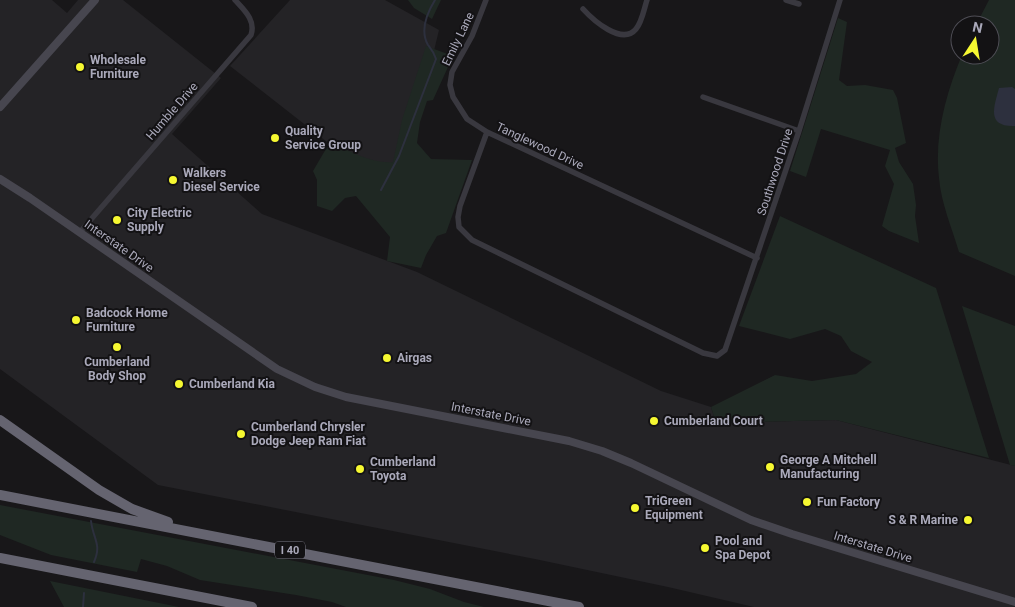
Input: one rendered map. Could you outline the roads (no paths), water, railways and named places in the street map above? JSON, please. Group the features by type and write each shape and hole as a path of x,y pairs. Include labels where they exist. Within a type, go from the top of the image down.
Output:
{"highway":[{"path":"0,420 99,490 132,509 198,532"},
{"name":"I 40","path":"0,495 579,607"},
{"path":"0,558 252,607"}],"main road":[{"path":"0,106 95,0"},
{"name":"Interstate Drive","path":"0,179 80,232 277,369 315,388 346,397 569,441 631,463 751,520 1015,602"}],"street":[{"name":"Humble Drive","path":"80,232 251,35 254,28 251,19 235,0"},
{"name":"Emily Lane","path":"486,0 472,36 452,72 450,85 453,97 467,118 487,132"},
{"path":"582,9 595,22 612,32 627,34 634,31 639,24 647,0"},
{"path":"786,0 799,4"},
{"name":"Southwood Drive","path":"725,350 799,131 840,0"},
{"path":"703,97 799,131"},
{"name":"Tanglewood Drive","path":"725,350 717,356 703,353 465,235 459,227 460,206 487,132 757,258"}],"water":[{"path":"1012,87 1015,89 1015,126 1000,123 994,114 999,88"}],"waterway":[{"path":"381,190 399,156 436,59 428,45 425,34 427,16 435,0"},
{"path":"91,521 97,546 94,562"},
{"path":"83,607 84,593"}],"place":[{"name":"Wholesale Furniture","path":"80,67"},
{"name":"Quality Service Group","path":"275,138"},
{"name":"Walkers Diesel Service","path":"173,180"},
{"name":"City Electric Supply","path":"117,220"},
{"name":"Badcock Home Furniture","path":"76,320"},
{"name":"Cumberland Body Shop","path":"117,347"},
{"name":"Airgas","path":"387,358"},
{"name":"Cumberland Kia","path":"179,384"},
{"name":"Cumberland Court","path":"654,421"},
{"name":"Cumberland Chrysler Dodge Jeep Ram Fiat","path":"241,434"},
{"name":"George A Mitchell Manufacturing","path":"770,467"},
{"name":"Cumberland Toyota","path":"360,469"},
{"name":"Fun Factory","path":"807,502"},
{"name":"TriGreen Equipment","path":"635,508"},
{"name":"S & R Marine","path":"968,520"},
{"name":"Pool and Spa Depot","path":"705,548"}]}
